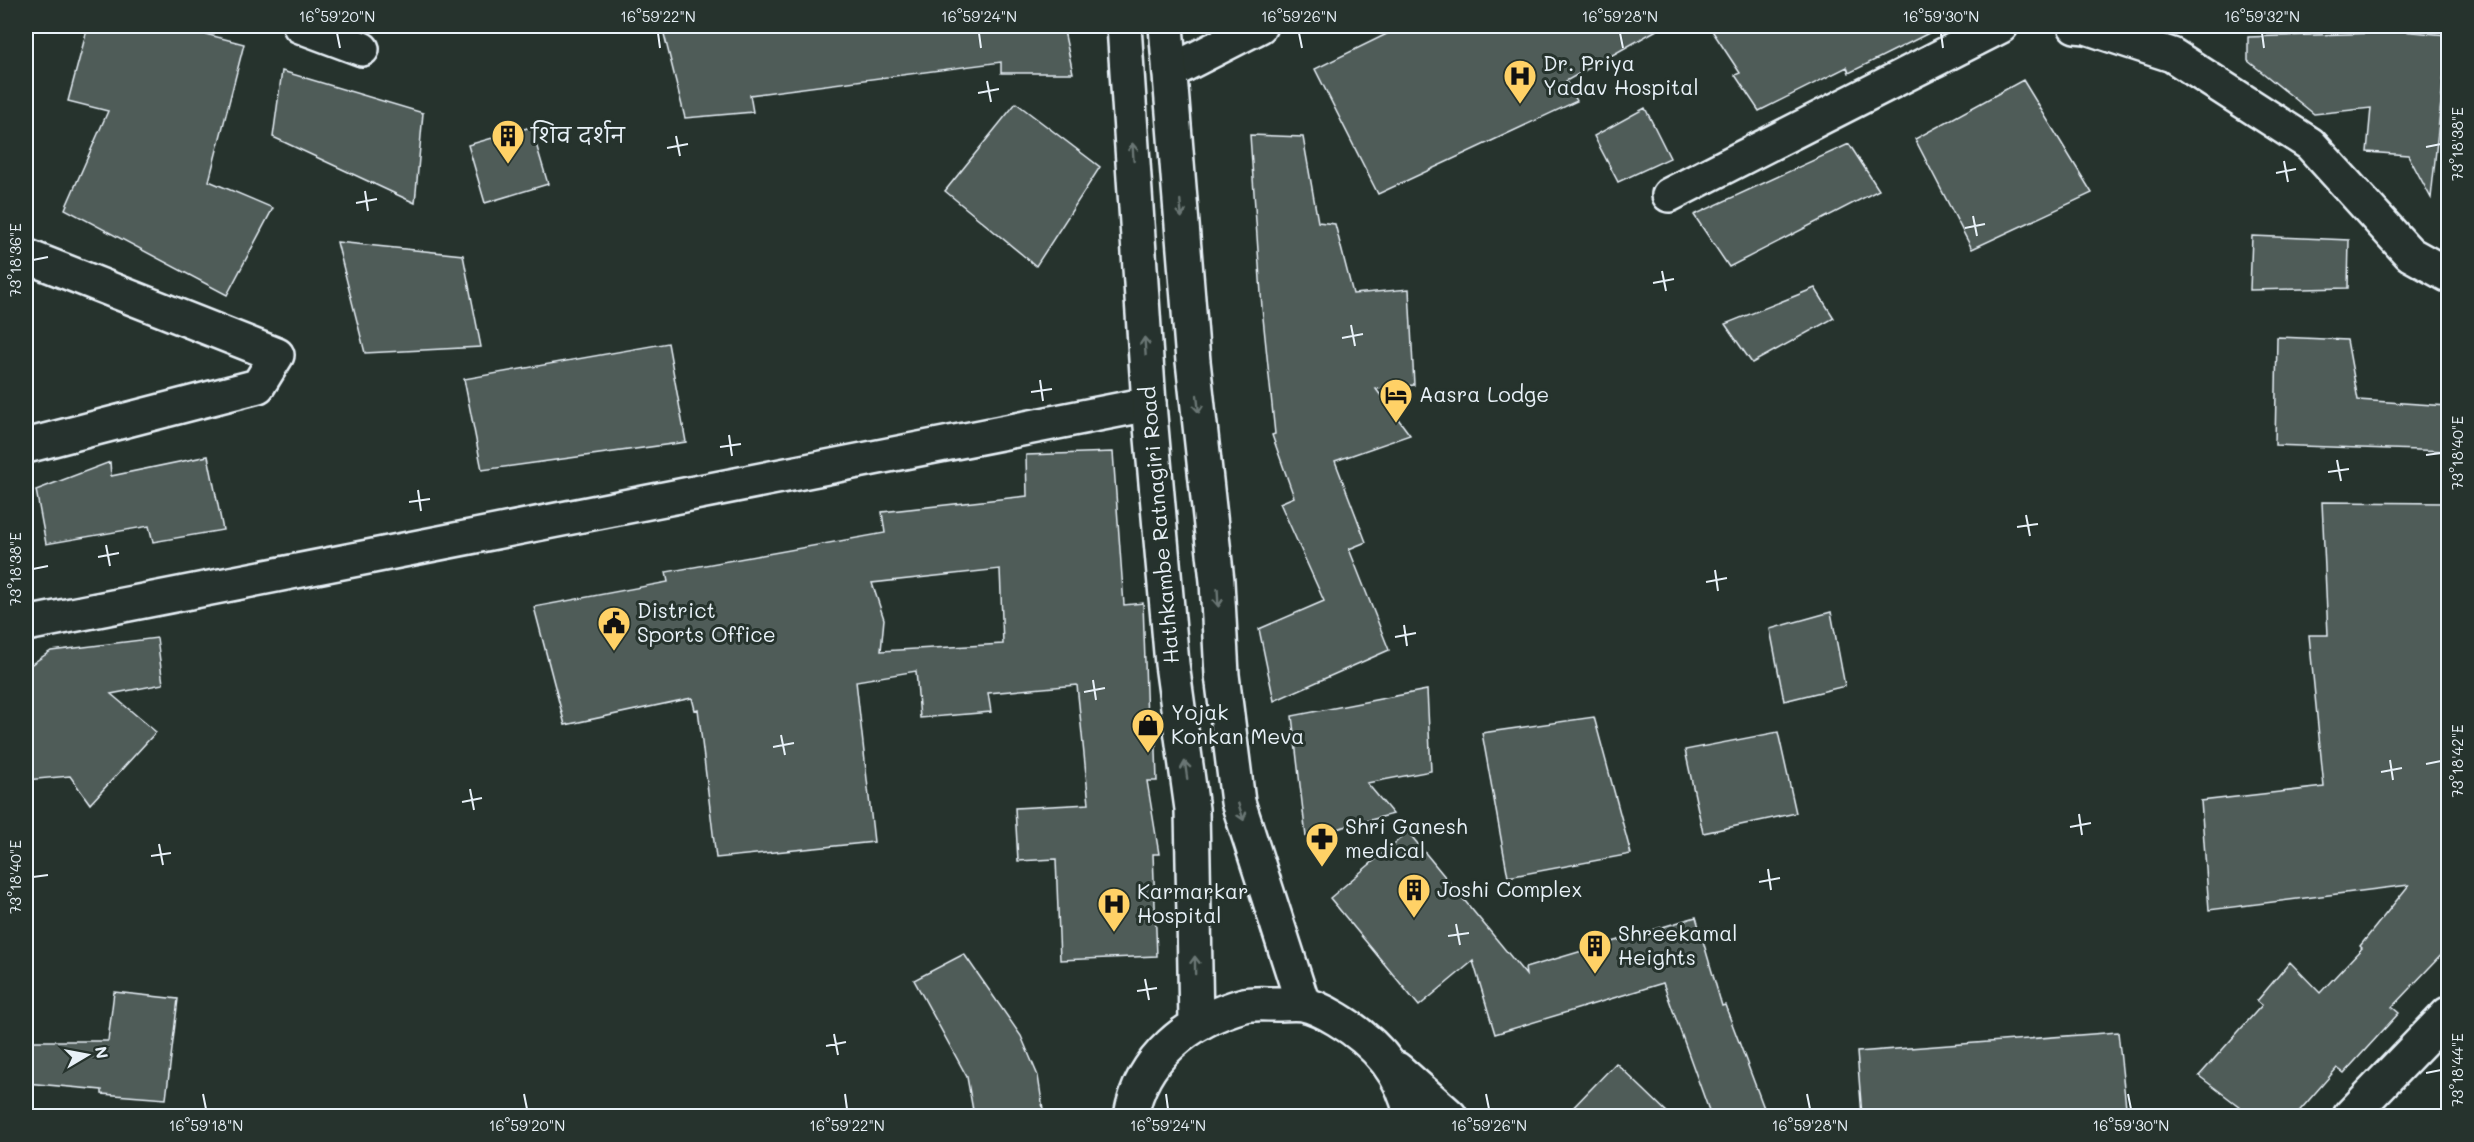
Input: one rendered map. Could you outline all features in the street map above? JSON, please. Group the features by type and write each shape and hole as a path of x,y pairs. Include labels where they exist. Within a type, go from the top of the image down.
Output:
{"street":[{"path":"300,26 362,49"},
{"name":"Hathkambe Ratnagiri Road","path":"1124,26 1149,404 1172,664 1192,810 1196,1023"},
{"path":"1166,26 1193,361 1217,581 1222,675 1238,802 1303,1004"},
{"path":"1170,72 1260,26"},
{"path":"1669,195 2001,26"},
{"path":"2075,26 2086,27 2172,55 2310,144 2410,254 2448,275"},
{"path":"26,256 277,355 258,386 26,446"},
{"path":"26,624 1149,404"},
{"path":"1131,1116 1133,1104 1149,1070 1172,1042 1196,1023 1246,1004 1303,1004 1329,1015 1361,1034 1450,1116"},
{"path":"2350,1116 2448,1014"},
{"path":"1387,1060 1408,1101 1411,1116"}],"building":[{"path":"88,26 175,26 244,44 209,181 273,208 227,295 65,209 108,111 68,101"},
{"path":"662,26 1063,26 1073,73 1001,73 1001,62 750,95 753,112 685,118"},
{"path":"1403,26 1664,26 1566,81 1577,101 1378,194 1315,69"},
{"path":"1709,26 1943,26 1849,73 1847,67 1759,111 1735,75 1740,73"},
{"path":"2378,29 2448,35 2431,198 2408,155 2367,152 2371,108 2314,114 2248,61 2248,37 2378,33"},
{"path":"282,71 423,113 415,203 273,137"},
{"path":"2023,80 2092,193 1972,249 1915,139"},
{"path":"1016,103 1100,167 1036,266 945,191"},
{"path":"1645,108 1670,158 1618,182 1594,136"},
{"name":"शिव दर्शन","path":"531,127 548,184 485,203 468,145"},
{"path":"1250,135 1303,137 1318,222 1335,224 1353,294 1409,289 1414,385 1376,389 1410,435 1335,461 1366,542 1349,549 1389,650 1274,701 1259,629 1324,601 1280,503 1294,497 1272,435 1275,434 1262,308"},
{"path":"1849,144 1879,190 1729,267 1694,215"},
{"path":"2252,236 2349,240 2348,288 2250,290"},
{"path":"337,242 463,255 481,347 365,353"},
{"path":"1815,288 1834,318 1752,363 1725,324"},
{"path":"2277,337 2347,340 2358,400 2448,406 2448,451 2275,445"},
{"path":"668,343 686,442 482,470 464,379"},
{"path":"1113,452 1124,605 1143,603 1147,721 1155,720 1157,781 1147,781 1159,854 1153,854 1157,956 1060,960 1056,859 1018,861 1015,808 1089,804 1077,685 988,693 991,712 920,718 916,671 856,681 874,842 716,858 698,709 695,710 692,698 565,725 534,607 668,582 666,572 885,533 882,512 1027,496 1026,455","holes":["1000,569 1003,644 881,651 884,619 872,583"]},
{"path":"208,456 223,530 153,542 149,526 46,544 36,490 110,462 111,476"},
{"path":"2322,502 2448,503 2448,948 2392,1007 2399,1013 2344,1073 2337,1068 2295,1116 2252,1116 2199,1076 2262,1005 2257,1001 2290,962 2320,993 2362,948 2360,946 2409,885 2209,910 2201,801 2324,787 2309,635 2328,635"},
{"path":"1831,612 1845,686 1784,701 1770,629"},
{"path":"157,638 163,684 111,694 156,732 90,804 70,776 26,780 26,668 51,651"},
{"path":"1427,690 1431,771 1367,783 1393,814 1306,837 1292,716"},
{"path":"1594,717 1631,854 1508,877 1482,733"},
{"path":"1778,732 1796,813 1703,833 1685,750"},
{"path":"1408,832 1526,975 1525,968 1696,917 1722,1006 1725,1005 1767,1116 1711,1116 1663,983 1495,1034 1473,961 1419,1006 1330,898"},
{"path":"964,954 1021,1036 1038,1076 1044,1116 974,1116 967,1077 914,980"},
{"path":"114,992 178,999 166,1099 102,1094 102,1090 26,1083 26,1041 108,1041"},
{"path":"2118,1032 2127,1116 1862,1116 1857,1052"},
{"path":"1616,1063 1671,1116 1565,1116"}],"place":[{"name":"Dr. Priya Yadav Hospital","path":"1520,105"},
{"name":"शिव दर्शन","path":"508,165"},
{"name":"Aasra Lodge","path":"1396,424"},
{"name":"District Sports Office","path":"614,652"},
{"name":"Yojak Konkan Meva","path":"1148,754"},
{"name":"Shri Ganesh medical","path":"1322,868"},
{"name":"Joshi Complex","path":"1414,919"},
{"name":"Karmarkar Hospital","path":"1114,933"},
{"name":"Shreekamal Heights","path":"1595,975"}]}
